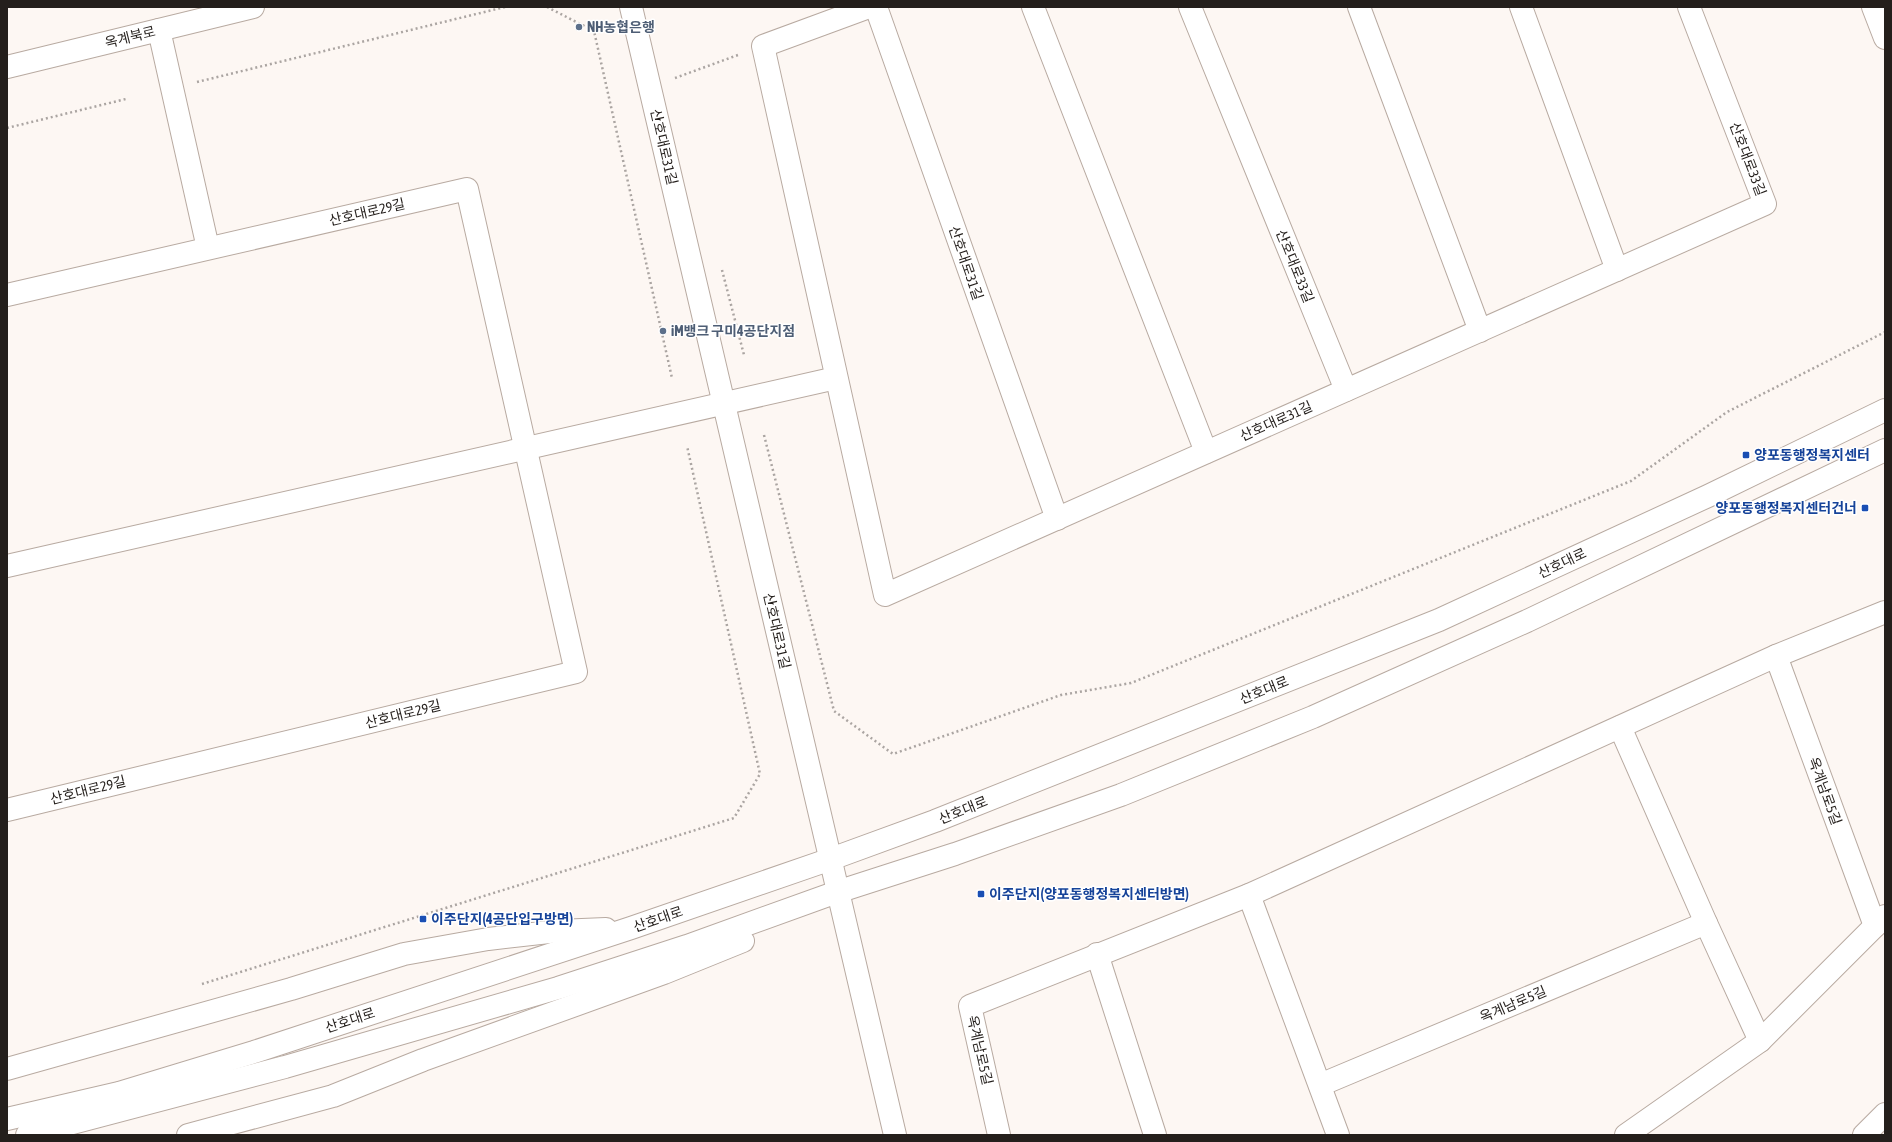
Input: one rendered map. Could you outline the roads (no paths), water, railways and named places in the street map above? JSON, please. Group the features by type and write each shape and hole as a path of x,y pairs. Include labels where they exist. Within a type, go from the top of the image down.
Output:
{"street":[{"name":"옥계북로","path":"7,67 253,7"},
{"name":"산호대로31길","path":"631,7 895,1135"},
{"name":"산호대로31길","path":"869,7 763,46 885,595 1346,390"},
{"name":"산호대로31길","path":"876,7 1057,519"},
{"path":"1033,7 1206,452"},
{"name":"산호대로33길","path":"1190,7 1346,390 1765,204 1689,7"},
{"path":"1359,7 1480,331"},
{"path":"1521,7 1617,270"},
{"path":"1873,7 1885,38"},
{"path":"159,30 208,248"},
{"name":"산호대로29길","path":"7,295 467,189 576,672 7,810"},
{"path":"7,566 836,378"},
{"name":"산호대로","path":"7,1119 119,1093 254,1052 631,928 831,860 935,821 1439,620 1708,496 1885,410"},
{"name":"산호대로","path":"27,1135 285,1067 550,990 687,946 837,892 955,854 1121,795 1313,717 1534,618 1885,450"},
{"name":"옥계남로5길","path":"999,1135 970,1006 1097,954 1249,895 1776,656 1885,612"},
{"name":"옥계남로5길","path":"1626,1135 1760,1041 1880,921 1776,656"},
{"path":"1620,727 1706,923 1760,1041"},
{"path":"188,1135 333,1096 423,1060 664,974 757,936 837,892"},
{"path":"1249,895 1338,1135"},
{"name":"옥계남로5길","path":"1320,1085 1706,923"},
{"path":"7,1069 291,988 404,954 488,939 558,931 631,928"},
{"path":"1097,954 1155,1135"},
{"path":"1864,1135 1885,1114"}],"place":[{"name":"NH농협은행","path":"579,27"},
{"name":"iM뱅크 구미4공단지점","path":"663,331"},
{"name":"양포동행정복지센터","path":"1746,455"},
{"name":"양포동행정복지센터건너","path":"1865,508"},
{"name":"이주단지(양포동행정복지센터방면)","path":"981,894"},
{"name":"이주단지(4공단입구방면)","path":"423,919"}]}
